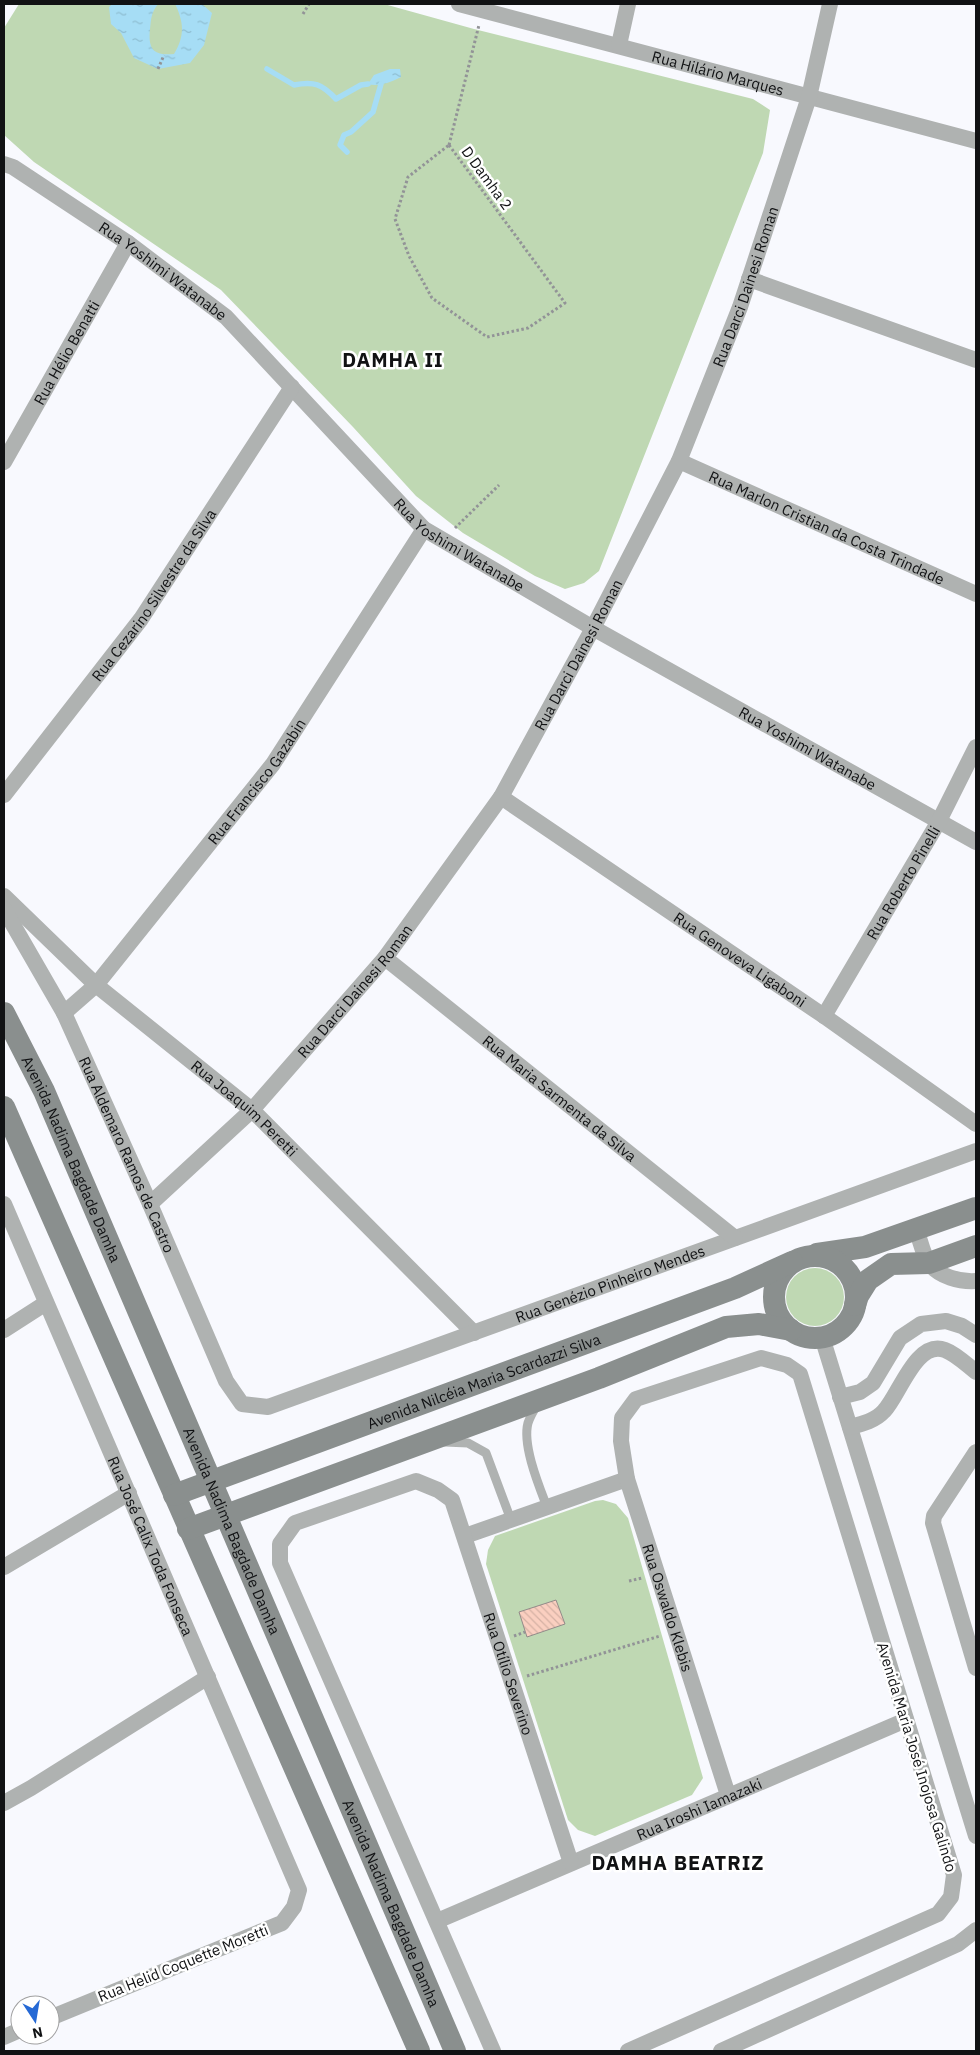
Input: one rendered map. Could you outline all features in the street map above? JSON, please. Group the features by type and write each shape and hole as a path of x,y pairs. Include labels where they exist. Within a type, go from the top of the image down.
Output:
{"street":[{"name":"Rua Hilário Marques","path":"459,4 976,141"},
{"path":"619,45 628,4"},
{"name":"Rua Darci Dainesi Roman","path":"150,1204 252,1110 385,958 500,797 593,628 679,461 749,279 809,96 830,4"},
{"name":"Rua Yoshimi Watanabe","path":"4,164 13,167 128,243 226,317 424,529 593,628 976,842"},
{"name":"Rua Hélio Benatti","path":"4,462 128,243"},
{"path":"749,279 976,360"},
{"name":"Rua Cezarino Silvestre da Silva","path":"4,795 141,619 292,387"},
{"name":"Rua Marlon Cristian da Costa Trindade","path":"679,461 976,594"},
{"name":"Rua Francisco Gazabin","path":"64,1013 96,984 273,764 424,529"},
{"name":"Rua Roberto Pinelli","path":"824,1016 939,821 976,747"},
{"name":"Rua Genoveva Ligaboni","path":"500,797 824,1016 976,1124"},
{"name":"Rua Joaquim Peretti","path":"4,896 96,984 252,1110 474,1333"},
{"name":"Rua Aldemaro Ramos de Castro","path":"4,909 64,1013 150,1204 226,1381 242,1404"},
{"name":"Rua Maria Sarmenta da Silva","path":"385,958 735,1238"},
{"name":"Avenida Nadima Bagdade Damha","path":"4,1013 44,1091 455,2051"},
{"path":"4,1107 419,2051"},
{"name":"Rua Genézio Pinheiro Mendes","path":"242,1404 268,1407 976,1151"},
{"name":"Rua José Calix Toda Fonseca","path":"4,1204 298,1890"},
{"name":"Avenida Nilcéia Maria Scardazzi Silva","path":"174,1495 735,1288 800,1259 865,1247 976,1208"},
{"path":"916,1229 929,1263 940,1273 952,1278 976,1281"},
{"path":"188,1528 540,1400 726,1327 759,1324 791,1330 811,1338 834,1333 844,1326 851,1316 858,1296 868,1280 891,1264 929,1263 976,1246"},
{"path":"791,1330 781,1321 775,1309 773,1296 776,1283 782,1271 800,1259 821,1256 834,1260 844,1268 852,1279 856,1292 855,1305"},
{"path":"4,1330 46,1303"},
{"path":"840,1397 860,1392 877,1379 900,1338 914,1328 929,1322 954,1323 976,1335"},
{"path":"929,1322 935,1350"},
{"path":"822,1337 976,1836"},
{"path":"586,1344 598,1378"},
{"path":"850,1427 865,1423 882,1414 916,1361 922,1355 935,1350 944,1350 976,1372"},
{"name":"Avenida Maria José Inojosa Galindo","path":"622,1418 636,1399 762,1358 787,1365 800,1374 954,1875 951,1897 938,1914 628,2051"},
{"path":"414,1406 427,1441"},
{"name":"Rua Oswaldo Klebis","path":"622,1418 621,1441 627,1479 728,1794"},
{"path":"976,1452 934,1516 933,1523 976,1668"},
{"path":"465,1536 627,1479"},
{"name":"Avenida Nadima Bagdade Damha","path":"438,1490 416,1481 295,1523 280,1544 280,1562 493,2051"},
{"name":"Rua Otílio Severino","path":"438,1490 452,1500 465,1536 570,1863"},
{"path":"4,1567 129,1493"},
{"path":"4,1803 208,1677"},
{"name":"Rua Iroshi Iamazaki","path":"437,1921 728,1794 906,1720"},
{"name":"Rua Helid Coquette Moretti","path":"60,2014 282,1922 294,1907 298,1890"},
{"path":"721,2051 958,1944 976,1930"}],"lane":[{"path":"540,1400 528,1423 528,1441 531,1463 547,1507"},
{"path":"427,1441 468,1443 486,1453 511,1520"}],"path":[{"path":"303,14 308,4"},
{"path":"449,145 483,10"},
{"path":"158,69 164,55"},
{"name":"D Damha 2","path":"449,145 565,303 528,328 487,337 432,298 409,256 395,219 408,177 449,145"},
{"path":"442,541 499,485"},
{"path":"512,1681 675,1631"}],"green space":[{"path":"19,4 384,4 474,29 753,99 770,110 763,153 599,571 584,583 565,589 535,576 463,533 416,496 353,427 221,290 34,162 4,135 4,28"},
{"path":"815,1268 831,1273 839,1281 844,1297 839,1313 831,1321 815,1326 799,1321 791,1313 786,1297 791,1281 799,1273"},
{"path":"603,1500 616,1504 628,1518 703,1778 692,1795 595,1836 578,1830 568,1820 486,1564 488,1550 495,1536 595,1501"}],"water":[{"path":"112,4 158,4 152,16 150,29 151,46 153,50 161,54 174,54 182,35 182,23 175,4 202,4 212,13 204,45 190,63 158,69 134,58 121,33 111,24 109,7"},
{"path":"390,69 400,69 401,77 381,84 368,84 374,75"}],"building":[{"path":"556,1600 565,1624 527,1637 519,1612"}],"waterway":[{"path":"267,69 294,85 307,83 322,87 336,99 361,85 368,84"},
{"path":"347,152 340,145 344,135 351,132 373,112 381,84"}],"district":[{"name":"DAMHA II","path":"393,359"},
{"name":"DAMHA BEATRIZ","path":"678,1862"}]}
